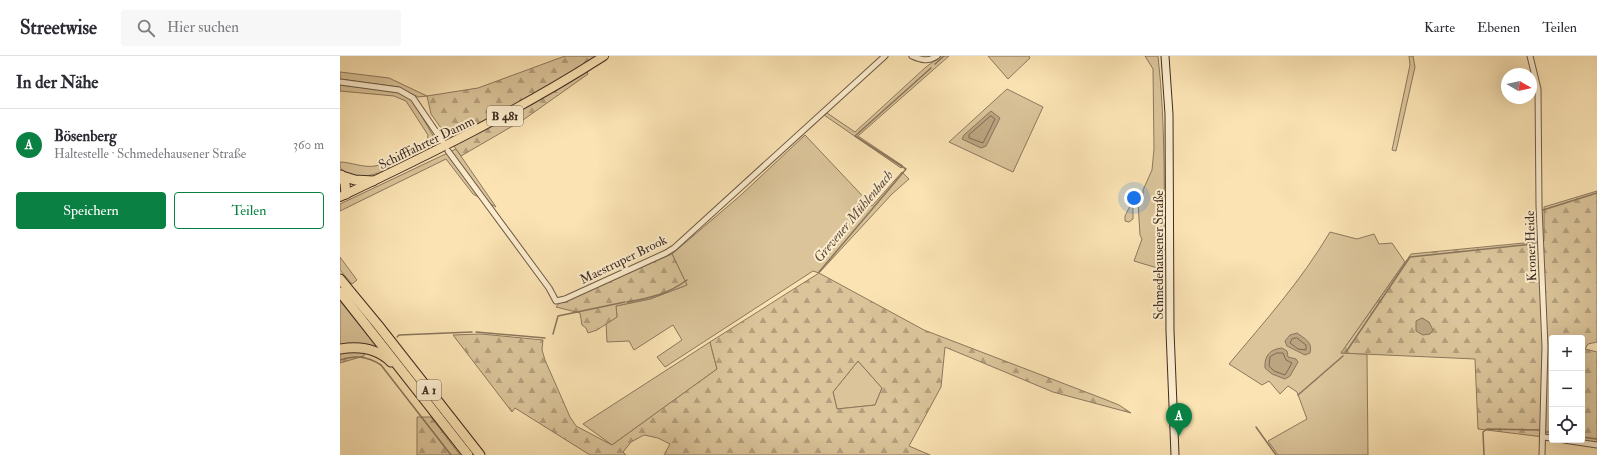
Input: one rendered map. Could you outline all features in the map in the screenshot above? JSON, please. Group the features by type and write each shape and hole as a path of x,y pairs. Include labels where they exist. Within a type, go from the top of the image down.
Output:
{"highway":[{"path":"341,175 355,180 373,181"},
{"path":"341,175 345,183 343,196"},
{"path":"340,186 343,196"},
{"name":"A 1","path":"340,279 480,455"},
{"name":"A 1","path":"340,292 468,455"},
{"path":"340,349 363,348 378,353 387,358 414,386"}],"main road":[{"name":"Schifffahrter Damm","path":"343,196 491,123 554,88 604,56"},
{"name":"Schmedehausener Straße","path":"1165,56 1169,114 1170,331 1175,455"}],"street":[{"name":"Maestruper Brook","path":"448,151 549,288 556,301 565,299 674,248 885,56"},
{"path":"912,56 923,60 929,60 937,56"},
{"name":"Kroner Heide","path":"1530,56 1538,89 1539,206 1545,347 1542,455"},
{"path":"340,82 399,90 413,98 443,142"},
{"path":"1543,437 1549,438"},
{"path":"1584,443 1597,445"}],"green space":[{"path":"565,56 596,56 584,63 588,74 523,120 461,156 431,114 427,96 478,88"},
{"path":"941,56 949,56 858,136 903,166 901,168 824,115 827,113 855,132 926,67"},
{"path":"988,56 1029,56 1030,58 1008,79"},
{"path":"1145,56 1158,56 1161,83 1164,163 1164,270 1134,261 1142,239 1140,235 1138,202 1143,202 1143,190 1152,170 1154,149 1153,69"},
{"path":"1409,56 1413,56 1415,67 1396,151 1392,150 1410,65"},
{"path":"340,72 389,78 427,96 418,97 398,87 340,79"},
{"path":"340,85 398,92 412,100 438,144 379,173 363,177 346,175 340,167 340,162 366,166 380,165 427,143 428,135 406,101 394,96 340,91"},
{"path":"1007,89 1043,107 1013,172 949,142"},
{"path":"805,135 872,206 902,172 909,179 892,194 819,273 813,271 665,367 657,357 682,340 673,325 634,350 629,341 607,342 606,323 617,317 616,306 650,299 687,285 672,254 741,195"},
{"path":"456,149 496,207 473,194 446,159 340,211 340,204"},
{"path":"1597,191 1597,342 1588,344 1585,349 1585,335 1549,335 1549,438 1478,429 1475,359 1341,353 1411,254 1544,241 1544,207"},
{"path":"1131,204 1133,204 1133,219 1129,222 1125,221 1125,216"},
{"path":"1330,232 1357,239 1374,234 1379,244 1392,243 1405,262 1341,353 1367,354 1368,455 1278,455 1268,441 1307,419 1297,392 1288,386 1280,394 1269,381 1262,385 1229,364 1295,284"},
{"path":"672,254 687,285 650,299 616,306 617,317 597,330 588,333 586,328 582,325 580,313 556,307 560,302"},
{"path":"340,257 357,280 352,284 340,270"},
{"path":"819,273 924,330 1119,405 1131,413 1053,392 945,347 941,387 909,446 930,455 664,455 670,444 658,438 644,435 631,442 623,452 626,455 590,455 515,408 512,412 453,335 481,334 543,340 542,350 545,360 570,417 576,426 612,445 717,369 710,342","holes":["858,361 882,388 875,405 837,409 833,392"]},
{"path":"340,301 383,354 340,347"},
{"path":"710,342 717,369 612,445 583,424"},
{"path":"1585,349 1597,352 1597,444 1585,442"},
{"path":"365,351 364,356 340,363 340,353"},
{"path":"858,361 882,388 875,405 837,409 833,392"},
{"path":"417,417 431,417 460,455 417,455"}],"water":[{"path":"991,111 1000,118 986,146 981,148 962,139 964,135"},
{"path":"1422,318 1429,322 1433,330 1430,334 1423,335 1416,331 1416,321"},
{"path":"1297,333 1309,343 1311,349 1310,353 1305,355 1287,346 1285,341 1290,335"},
{"path":"1282,348 1287,351 1288,357 1296,359 1298,362 1290,376 1285,379 1272,374 1265,368 1266,360 1269,354 1274,350"}],"waterway":[{"name":"Grevener Mühlenbach","path":"935,64 944,56"},
{"name":"Grevener Mühlenbach","path":"819,272 906,169 855,136 931,68"},
{"path":"1543,210 1597,193"},
{"path":"1346,352 1410,257 1534,244 1536,242 1535,217"},
{"path":"627,302 658,295 673,289 687,280"},
{"path":"553,334 558,316 625,302"},
{"path":"397,337 399,335 472,332"},
{"path":"476,332 545,338"},
{"path":"1298,395 1343,356"},
{"path":"340,360 351,357 361,357 381,365 451,455"},
{"path":"1256,427 1276,455"},
{"path":"1484,455 1483,432 1487,429 1539,430"},
{"path":"1585,437 1597,439"}],"place":[{"name":"Bösenberg","path":"1179,436"}]}
